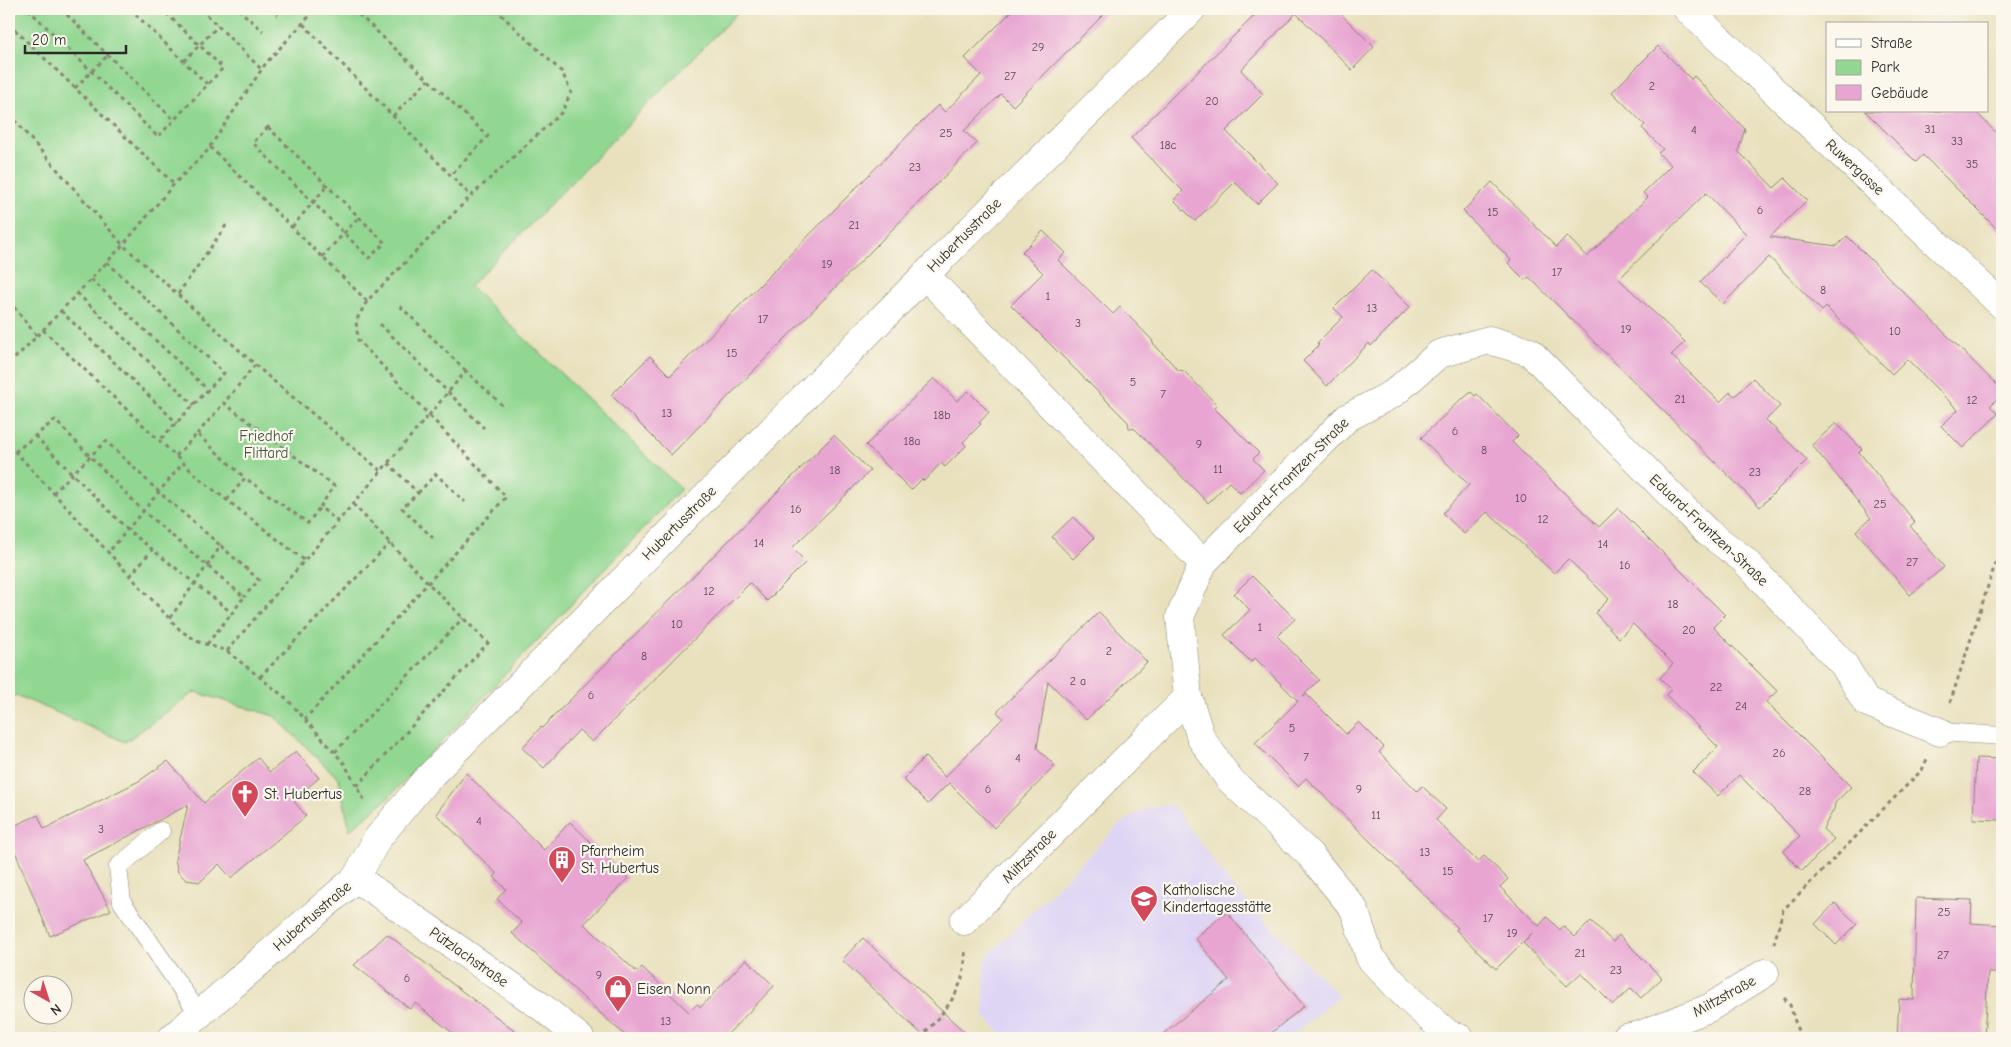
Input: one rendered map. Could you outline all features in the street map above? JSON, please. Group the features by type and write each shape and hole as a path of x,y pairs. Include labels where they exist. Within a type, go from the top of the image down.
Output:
{"street":[{"name":"Hubertusstraße","path":"172,1038 356,878 377,839 424,782 925,275 1192,9"},
{"name":"Ruwergasse","path":"1687,9 2002,305"},
{"path":"925,275 1203,563 1180,617 1188,697 1201,738 1229,779 1310,855 1354,909 1370,958 1411,1001 1440,1027 1448,1034 1460,1038"},
{"name":"Eduard-Frantzen-Straße","path":"1203,563 1347,418 1394,393 1439,354 1489,340 1530,352 1706,531 1743,559 1844,665 1866,702 1940,732"},
{"name":"Miltzstraße","path":"964,921 1188,697"},
{"name":"Pützlachstraße","path":"356,878 542,1007 580,1038"},
{"name":"Miltzstraße","path":"1626,1038 1640,1035 1708,1008 1765,973"}],"lane":[{"path":"1940,732 2002,736"},
{"path":"161,831 118,867 122,902 199,1014"}],"path":[{"path":"28,9 158,136 223,68 162,9"},
{"path":"61,9 174,120"},
{"path":"130,9 207,84"},
{"path":"203,9 262,70"},
{"path":"238,9 262,31"},
{"path":"271,9 278,15"},
{"path":"9,364 91,280 174,184 210,147 262,70 316,9"},
{"path":"353,9 488,136 451,175"},
{"path":"304,719 506,497 430,414 358,340 356,320 367,301 471,196 562,112 571,92 562,72 495,9"},
{"path":"9,24 174,184"},
{"path":"303,24 471,196"},
{"path":"184,62 218,26"},
{"path":"75,88 108,55"},
{"path":"393,116 428,80"},
{"path":"9,114 123,245 255,365 381,471"},
{"path":"268,128 327,186 385,242 369,258 253,143 268,128"},
{"path":"210,147 367,301"},
{"path":"292,227 327,186"},
{"path":"322,257 343,232 359,217"},
{"path":"178,294 227,224"},
{"path":"107,262 224,373 159,441"},
{"path":"91,280 208,390"},
{"path":"77,293 194,405"},
{"path":"9,301 38,336"},
{"path":"400,306 503,406"},
{"path":"61,311 176,423"},
{"path":"380,324 484,428"},
{"path":"43,330 200,480 304,560"},
{"path":"176,456 224,403 255,365"},
{"path":"227,650 466,371"},
{"path":"197,434 245,478 308,523 334,486 224,403"},
{"path":"15,452 55,420 142,512 244,598"},
{"path":"35,436 128,530 232,613"},
{"path":"53,493 106,441 159,492 259,580 207,644"},
{"path":"9,445 181,631 200,642 227,650 287,699 344,763 371,812 377,839"},
{"path":"108,553 183,463"},
{"path":"388,463 418,492"},
{"path":"433,538 402,508 436,474 465,502"},
{"path":"227,500 245,478"},
{"path":"353,504 488,643 357,786"},
{"path":"320,507 338,522"},
{"path":"260,677 390,543"},
{"path":"1800,1038 1790,1005 1765,973 1783,910 1922,770 1940,732 2002,543"},
{"path":"170,618 221,546"},
{"path":"130,576 152,550"},
{"path":"335,752 463,618"},
{"path":"920,1038 946,1010 959,988 965,959 964,921"}],"shaded area":[{"name":"Katholische Kindertagesstätte","path":"1173,805 1232,887 1339,996 1289,1038 1008,1038 984,1017 984,960 1120,824 1146,808"}],"green space":[{"name":"Friedhof Flittard","path":"9,9 741,9 470,286 681,489 388,798 350,830 339,779 274,716 195,692 125,742 16,695 9,700"}],"building":[{"path":"1014,9 1109,9 1013,106 1001,94 964,131 977,143 671,455 611,395 650,356 670,376 938,105 945,112 981,75 965,58"},
{"path":"1261,9 1336,9 1374,47 1352,70 1296,13 1241,70 1263,94 1226,131 1278,183 1257,204 1235,182 1195,221 1174,200 1183,191 1131,138"},
{"path":"1658,46 1691,79 1694,76 1745,129 1738,151 1774,188 1785,178 1807,200 1770,237 1837,246 1847,236 2002,390 2002,394 1990,406 1998,414 1963,448 1941,426 1958,410 1907,359 1892,374 1826,307 1822,311 1769,257 1723,304 1700,282 1746,234 1706,193 1619,279 1685,342 1671,355 1720,402 1730,392 1735,396 1753,378 1780,406 1766,420 1807,460 1760,507 1529,277 1525,280 1508,263 1511,260 1463,211 1492,182 1556,247 1567,236 1587,257 1648,197 1643,193 1671,165 1658,153 1663,149 1642,128 1645,125 1612,92"},
{"path":"1866,112 1976,112 2002,139 2002,234 1923,155 1916,162"},
{"path":"1043,231 1066,253 1058,260 1113,314 1120,307 1178,370 1184,371 1217,405 1214,408 1259,453 1253,459 1264,470 1240,493 1229,482 1208,503 1135,429 1129,428 1128,422 1011,305 1043,273 1022,252"},
{"path":"1372,270 1410,307 1371,346 1369,343 1327,386 1303,361 1319,345 1317,343 1343,317 1334,308"},
{"path":"934,378 957,401 968,391 989,412 979,423 981,424 963,442 966,446 945,467 941,463 924,481 922,479 911,490 866,445"},
{"path":"1471,392 1475,396 1477,394 1518,436 1512,442 1599,527 1618,508 1725,615 1713,627 1777,691 1766,702 1851,787 1835,803 1834,809 1823,829 1834,839 1802,871 1783,852 1800,836 1739,775 1718,796 1693,772 1718,747 1666,695 1671,689 1660,678 1673,664 1633,624 1619,638 1595,613 1609,599 1590,580 1568,559 1554,573 1487,512 1464,534 1443,513 1469,485 1421,438 1462,398"},
{"path":"1836,423 1862,449 1859,452 1915,522 1910,526 1944,567 1910,595 1856,531 1871,518 1812,445"},
{"path":"834,435 870,471 792,548 806,562 767,601 750,583 592,742 579,730 544,768 522,748 541,727"},
{"path":"1073,517 1094,538 1073,559 1052,537"},
{"path":"1252,576 1295,619 1277,636 1319,680 1303,696 1306,694 1346,734 1359,722 1384,747 1379,752 1417,791 1422,786 1446,809 1436,820 1478,862 1484,856 1508,879 1500,887 1539,926 1547,917 1560,930 1563,926 1575,937 1591,921 1613,942 1619,935 1662,978 1641,998 1631,988 1613,1005 1581,973 1567,986 1523,943 1533,932 1496,969 1456,930 1458,928 1306,778 1298,786 1255,743 1298,701 1255,658 1251,662 1224,635 1250,610 1234,594"},
{"path":"1099,612 1147,662 1086,720 1048,681 1037,748 1055,766 994,828 949,783 928,804 903,779 925,757 945,777 1003,718 997,712"},
{"path":"296,751 319,778 293,800 306,816 231,878 219,864 200,882 186,880 178,872 175,860 188,805 83,860 111,910 50,936 9,837 9,828 38,815 44,829 139,781 168,761 204,803 258,758 270,772"},
{"path":"1976,758 2002,759 2002,820 1973,819"},
{"path":"466,773 544,850 570,822 628,878 584,924 637,972 642,967 689,1012 697,1004 701,1007 746,959 774,986 724,1038 628,1038 512,933 522,923 497,899 506,889 494,877 497,874 436,814"},
{"path":"1916,898 1972,900 1971,923 2002,925 2002,973 1988,973 1984,1038 1897,1038 1899,999 1914,1000"},
{"path":"1835,903 1857,924 1836,945 1815,924"},
{"path":"1227,912 1304,1006 1265,1038 1158,1038 1229,980 1195,938"},
{"path":"387,934 525,1038 459,1038 415,1003 410,1009 354,965"},
{"path":"863,938 971,1038 926,1038 887,1002 842,960"}],"place":[{"name":"St. Hubertus","path":"245,818"},
{"name":"Pfarrheim St. Hubertus","path":"562,884"},
{"name":"Katholische Kindertagesstätte","path":"1144,923"},
{"name":"Eisen Nonn","path":"618,1013"}]}
